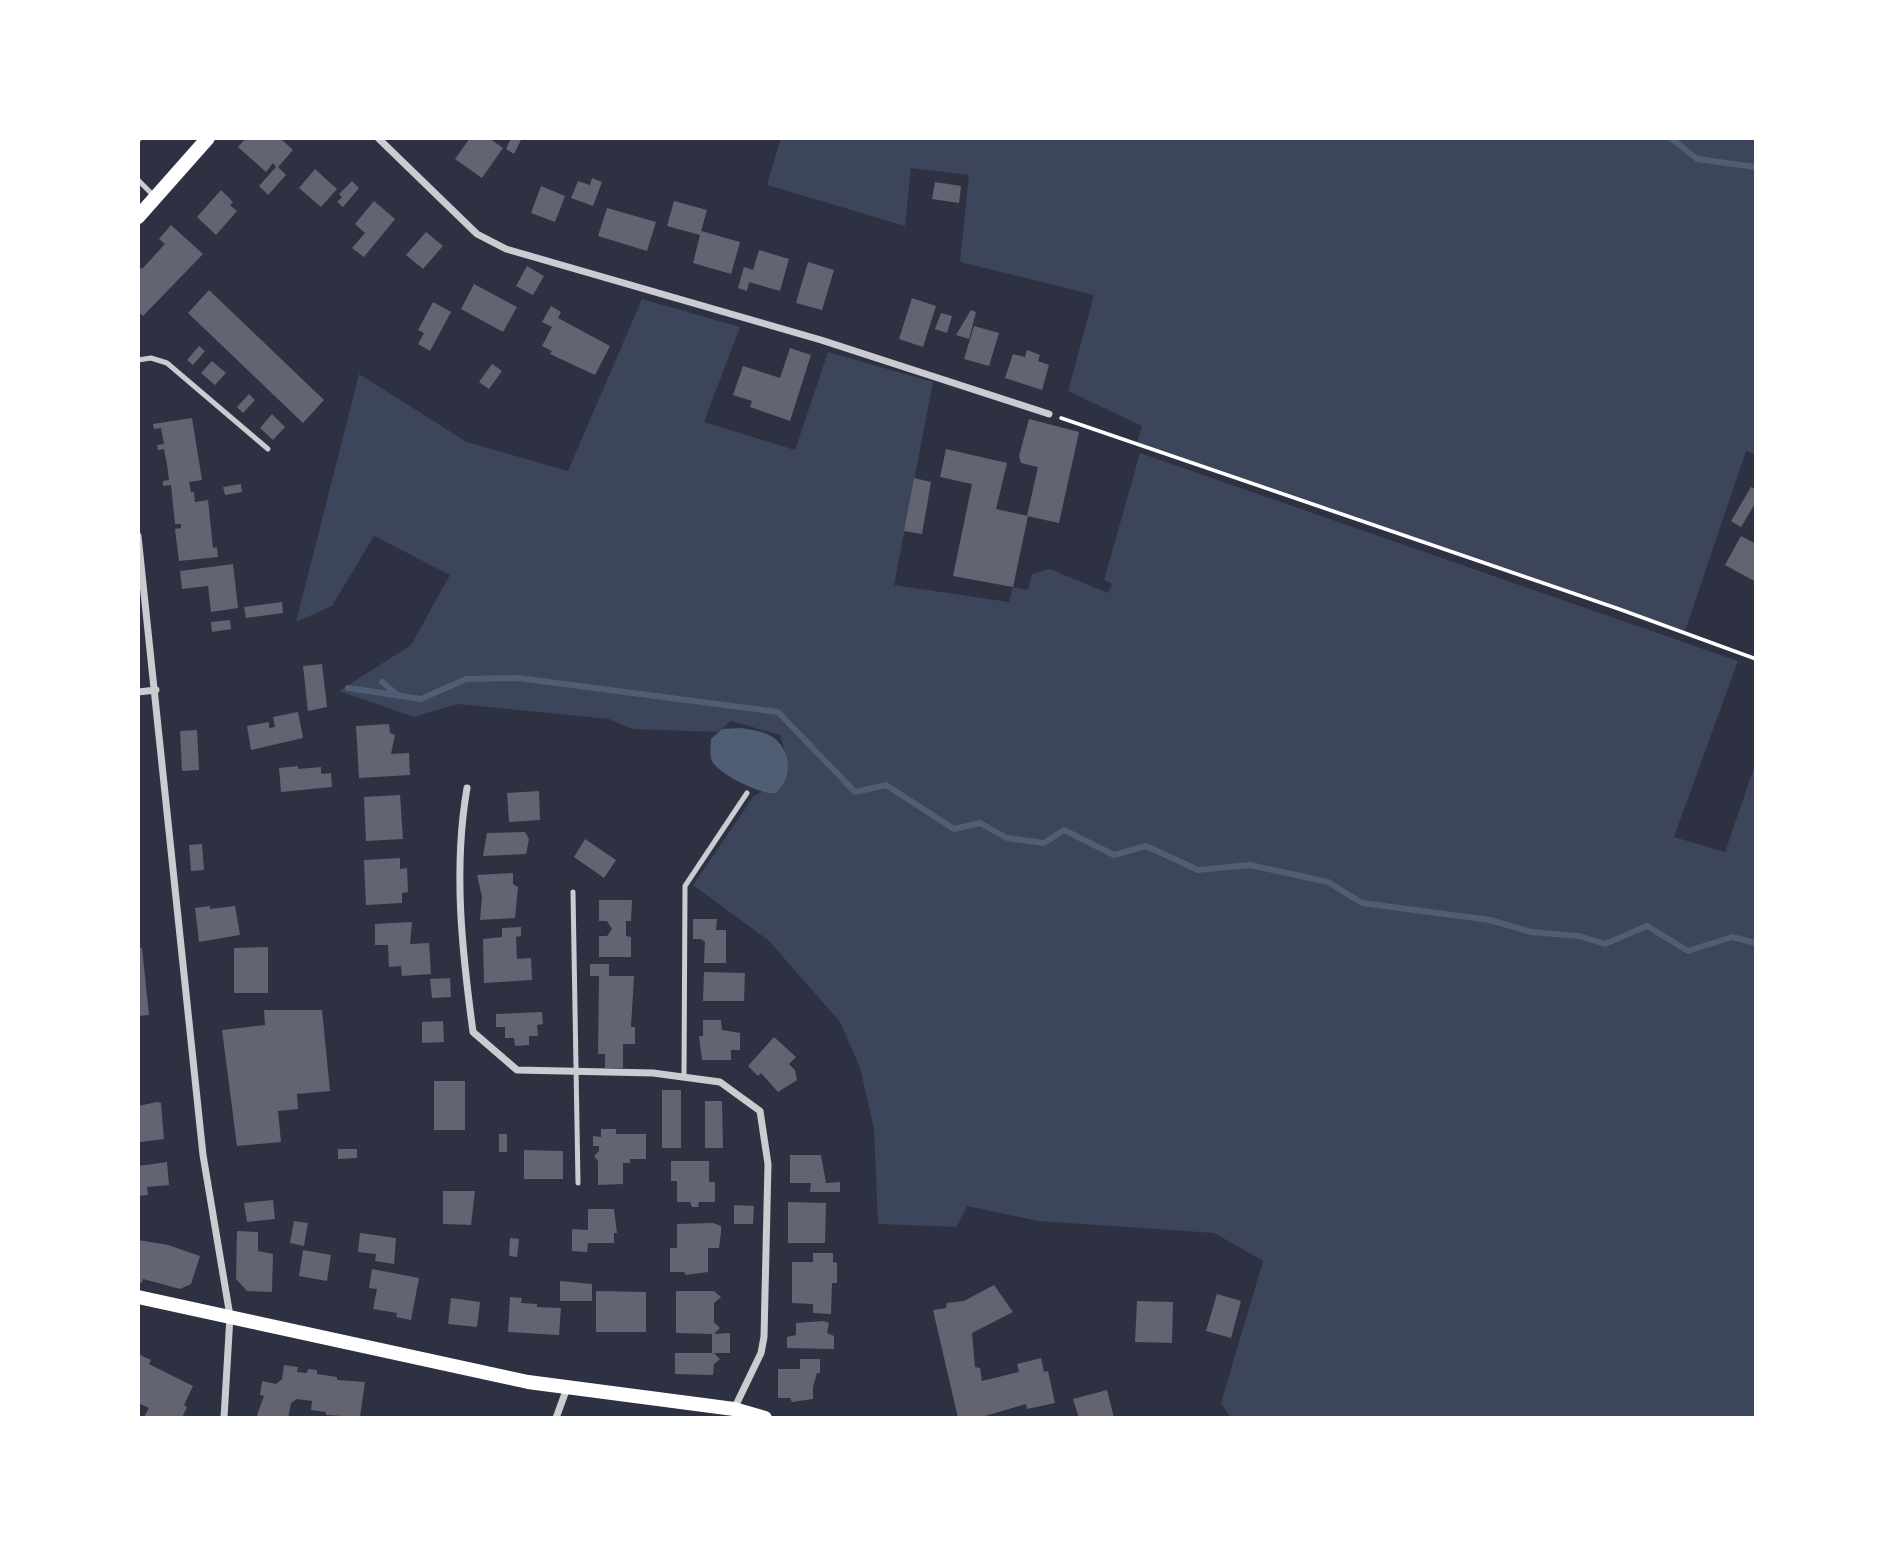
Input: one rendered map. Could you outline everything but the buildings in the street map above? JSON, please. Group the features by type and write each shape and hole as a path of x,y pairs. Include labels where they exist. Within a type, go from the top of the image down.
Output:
{"main road":[{"path":"138,217 208,138"},
{"path":"138,1297 528,1382 734,1409 765,1418"}],"street":[{"path":"378,138 477,234 506,249 821,340 1049,414"},
{"path":"138,536 203,1155 230,1316 224,1418"},
{"path":"138,692 156,690"},
{"path":"467,788 459,834 463,956 473,1032 517,1070 653,1073 719,1082 760,1111 768,1164 764,1338 757,1362 734,1409"},
{"path":"556,1418 567,1388"}],"lane":[{"path":"138,180 155,197"},
{"path":"138,360 151,358 167,363 268,449"},
{"path":"684,1077 685,886 747,793"},
{"path":"573,892 578,1183"}],"path":[{"path":"1049,414 1606,604 1756,659"}],"shaded area":[{"path":"781,138 1756,138 1756,455 1746,451 1685,631 1137,443 1142,426 1068,391 1094,295 960,262 969,175 911,168 905,226 767,185"},
{"path":"642,299 740,327 704,422 795,450 828,352 933,382 894,585 1009,602 1013,587 1028,590 1032,574 1050,569 1108,593 1112,584 1104,580 1140,453 1738,661 1674,837 1725,852 1756,762 1756,1418 1231,1418 1221,1403 1263,1261 1214,1233 1038,1221 967,1206 957,1227 878,1224 874,1128 860,1068 840,1022 769,941 693,885 753,797 788,774 788,762 780,735 731,721 718,732 632,729 609,719 457,704 414,717 339,691 411,645 450,575 374,536 332,606 296,622 359,374 467,442 568,471"},
{"path":"741,728 770,736 784,750 788,773 776,793 761,791 741,783 723,772 712,761 711,739 722,729"}],"waterway":[{"path":"1671,138 1697,159 1756,167"},
{"path":"348,688 421,699 466,679 518,678 778,712 855,792 886,785 954,829 980,823 1007,838 1044,843 1064,830 1114,855 1146,846 1198,870 1250,865 1328,882 1362,903 1490,920 1531,932 1579,936 1605,944 1647,926 1688,951 1732,937 1756,943"},
{"path":"382,682 399,696"}]}
